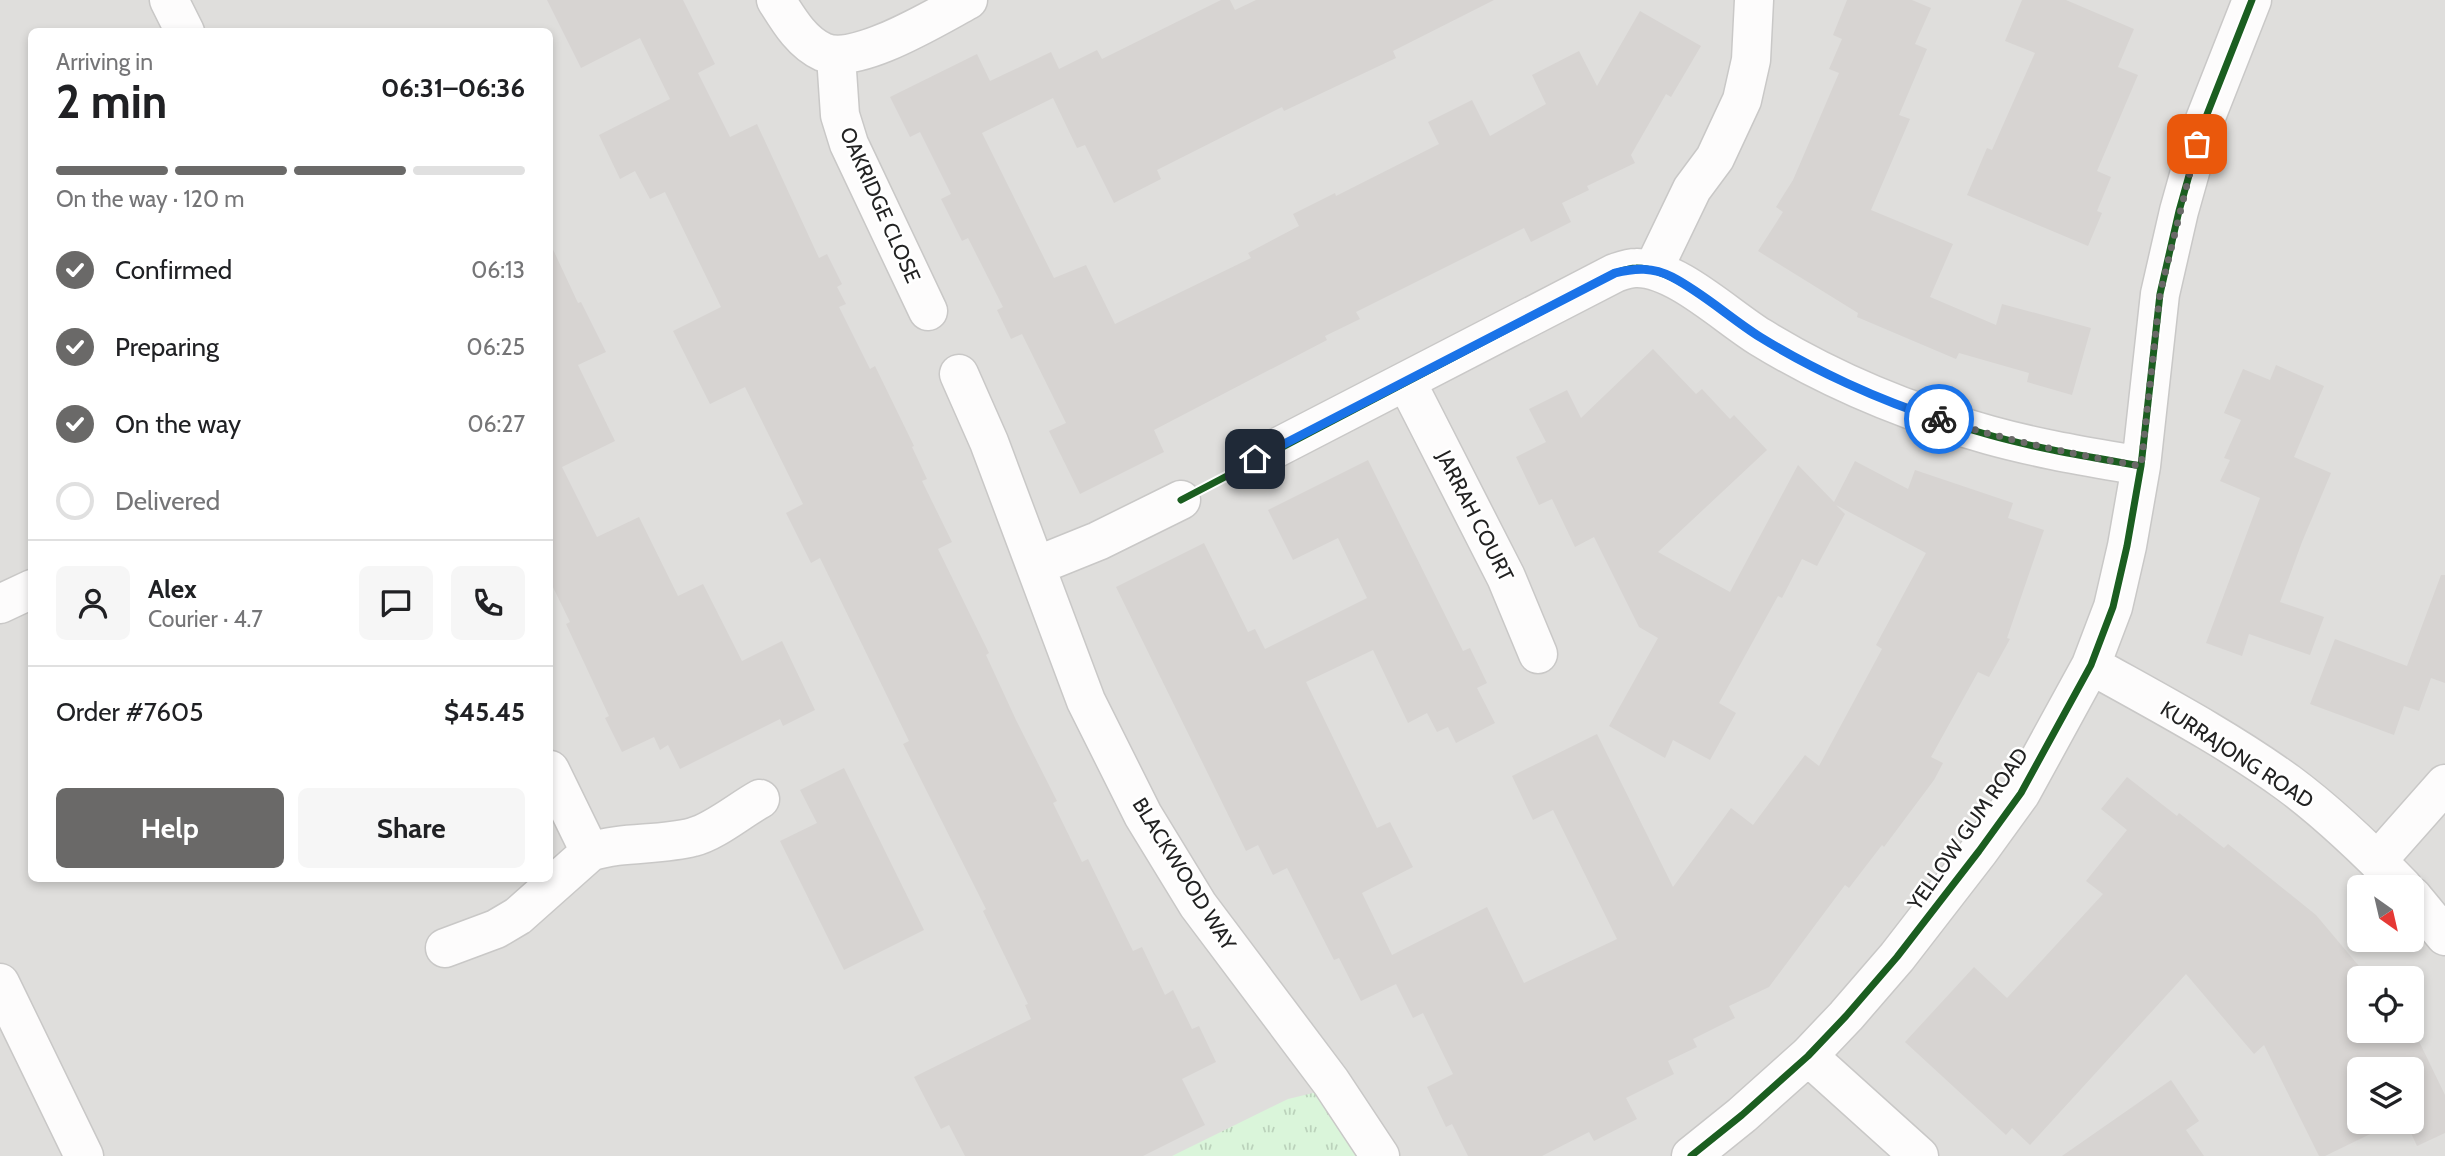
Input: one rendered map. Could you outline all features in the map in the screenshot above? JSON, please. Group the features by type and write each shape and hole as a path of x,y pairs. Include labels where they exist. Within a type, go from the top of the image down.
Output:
{"street":[{"path":"169,0 183,28"},
{"path":"776,0 804,39 821,51 836,56 858,53 879,45 968,0"},
{"path":"1653,270 1692,189 1715,158 1742,100 1751,61 1754,0"},
{"name":"YELLOW GUM ROAD","path":"1691,1156 1808,1056 1897,957 2021,793 2091,664 2113,607 2127,546 2141,466 2160,294 2176,223 2204,122 2252,0"},
{"name":"OAKRIDGE CLOSE","path":"836,56 840,115 849,144 928,311"},
{"path":"1255,459 1615,273 1635,268 1671,276 1760,337 1814,366 1922,414 1990,435 2141,466"},
{"name":"BLACKWOOD WAY","path":"959,374 989,442 1086,701 1162,847 1198,905 1331,1082 1380,1156"},
{"name":"JARRAH COURT","path":"1406,381 1506,577 1538,654"},
{"path":"1036,566 1098,541 1181,500"},
{"path":"0,604 28,591"},
{"name":"KURRAJONG ROAD","path":"2091,664 2212,734 2287,782 2334,820 2390,874"},
{"path":"553,775 590,852"},
{"path":"2390,874 2445,784"},
{"path":"445,948 496,929 518,916 590,852 604,847 671,842 697,836 760,799"},
{"path":"2424,911 2445,936"},
{"path":"0,983 82,1155"},
{"path":"1808,1056 1919,1156"}],"shaded area":[{"path":"0,0 2445,0 2445,1156 0,1156"}],"green space":[{"path":"1317,1092 1360,1156 1172,1156 1288,1099"}],"building":[{"path":"547,0 683,0 715,64 698,73 730,137 757,124 819,258 827,254 842,284 837,287 846,304 839,307 870,369 875,366 914,446 912,447 927,479 922,481 952,542 938,549 989,653 986,655 1016,720 1057,801 1053,803 1082,862 1088,859 1133,951 1142,947 1165,995 1173,990 1192,1029 1199,1026 1216,1062 1182,1079 1205,1125 1143,1156 965,1156 949,1125 941,1129 914,1077 1031,1019 1025,1005 1028,1004 983,911 986,909 903,744 909,741 820,558 811,563 786,513 803,504 745,387 710,404 673,331 721,307 665,192 650,199 635,171 620,179 599,135 670,99 640,38 581,68"},
{"path":"1221,0 1230,0 1235,10 1256,0 1494,0 1393,51 1396,58 1284,111 1282,107 1157,170 1161,179 1114,203 1085,145 1077,148 1053,98 982,133 1054,278 1086,265 1115,324 1251,258 1248,253 1299,226 1293,214 1335,193 1336,196 1439,144 1428,122 1472,100 1490,136 1546,104 1532,75 1579,51 1597,86 1640,11 1701,46 1671,97 1666,94 1631,155 1635,163 1587,186 1589,190 1562,203 1571,222 1531,242 1524,228 1356,312 1360,319 1325,336 1327,340 1154,430 1164,452 1080,494 1049,431 1066,423 1022,334 1011,339 997,310 1003,307 968,238 962,241 941,199 951,194 920,132 910,137 890,97 977,54 990,81 1051,52 1059,69 1097,50 1102,59"},
{"path":"1847,0 1912,0 1931,8 1915,44 1927,49 1899,115 1910,119 1871,210 1953,244 1930,297 1996,325 2002,304 2091,328 2072,395 2027,382 2029,373 1959,353 1956,359 1857,317 1858,313 1758,251 1783,212 1776,207 1793,180 1839,73 1829,69 1842,39 1833,35"},
{"path":"2022,0 2066,0 2134,29 2118,67 2138,75 2097,171 2111,177 2097,211 2102,213 2088,246 1967,195 1987,148 1992,150 2035,53 2005,41"},
{"path":"553,249 578,303 581,302 606,352 578,365 615,441 562,467 597,537 639,517 678,596 703,584 742,661 782,641 815,710 783,726 780,719 680,769 668,745 660,750 654,737 622,752 605,718 609,716 566,624 570,622 553,587"},
{"path":"1653,349 1696,394 1702,389 1730,419 1734,415 1767,450 1658,552 1730,592 1798,465 1834,502 1855,461 1908,489 1915,470 2013,503 2008,518 2044,530 2007,638 2010,639 1989,677 1978,672 1931,757 1943,763 1934,780 1884,847 1882,845 1849,888 1845,885 1769,987 1729,1006 1735,1018 1693,1039 1697,1047 1668,1061 1674,1074 1626,1098 1637,1119 1594,1141 1589,1132 1542,1156 1468,1156 1452,1124 1446,1127 1427,1087 1453,1074 1423,1013 1413,1018 1396,984 1361,1001 1339,958 1334,960 1287,868 1273,875 1258,845 1246,851 1116,587 1204,543 1248,632 1255,629 1265,649 1367,598 1338,538 1293,560 1268,510 1368,460 1463,651 1470,648 1487,683 1477,688 1495,723 1456,743 1448,727 1437,732 1427,713 1408,723 1373,650 1306,682 1377,828 1390,822 1413,867 1362,893 1392,955 1487,907 1524,983 1617,939 1553,810 1533,820 1512,776 1597,734 1673,887 1731,808 1753,825 1805,755 1819,766 1882,649 1876,645 1926,553 1836,505 1845,514 1817,566 1802,559 1782,598 1778,596 1719,703 1736,713 1710,760 1673,740 1665,758 1609,726 1658,638 1639,627 1594,537 1575,547 1552,499 1539,505 1516,457 1546,442 1529,409 1567,390 1581,418"},
{"path":"2276,365 2324,386 2294,457 2331,473 2280,602 2324,617 2310,655 2249,634 2242,656 2206,643 2260,498 2220,481 2230,460 2224,458 2241,420 2224,413 2243,369 2270,380"},
{"path":"2441,575 2445,575 2445,683 2431,678 2419,711 2404,706 2394,735 2310,704 2335,639 2407,666"},
{"path":"844,768 924,930 844,970 780,841 817,823 800,790"},
{"path":"2127,777 2224,848 2228,844 2316,915 2359,966 2347,966 2347,1043 2420,1043 2445,1095 2445,1133 2417,1146 2412,1134 2424,1134 2424,1057 2347,1057 2347,1134 2370,1134 2325,1156 2319,1156 2264,1045 2254,1054 2186,974 2030,1145 2012,1128 2006,1135 1905,1042 1974,967 2007,998 2103,894 2086,881 2127,830 2101,809"},
{"path":"2171,1080 2199,1121 2186,1130 2204,1156 2062,1156"}],"cycle path":[{"path":"1691,1156 1808,1056 1897,957 2021,793 2091,665 2113,607 2127,546 2141,466 2160,294 2179,211 2204,122 2252,0"},
{"path":"1181,500 1615,273 1636,268 1667,275 1787,353 1900,406 2008,440 2141,466"}],"way so far":[{"path":"1939,419 1990,435 2141,466 2160,294 2197,144"}],"route":[{"path":"1255,459 1615,273 1635,268 1671,276 1760,337 1814,366 1874,394 1939,419"}]}
